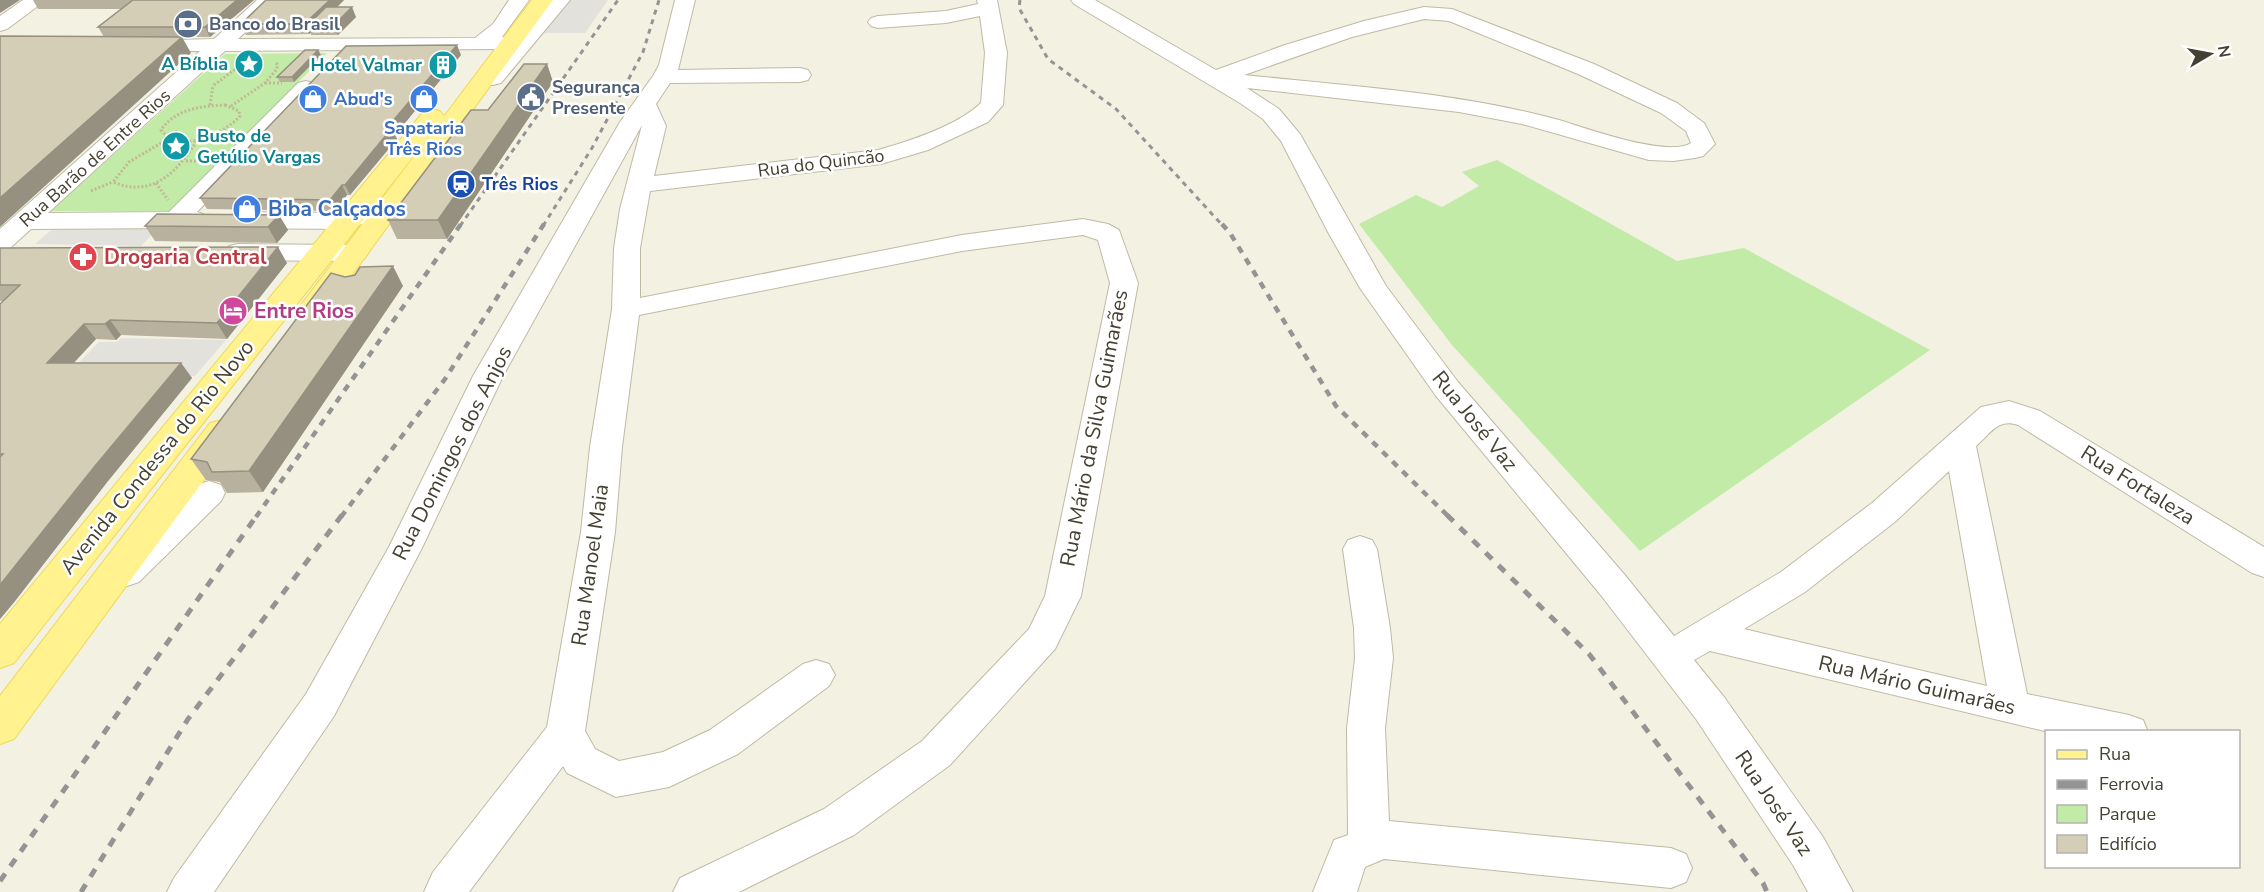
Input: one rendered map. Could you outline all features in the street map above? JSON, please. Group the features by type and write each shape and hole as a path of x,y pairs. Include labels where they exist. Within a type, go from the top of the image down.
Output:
{"main road":[{"path":"298,330 456,119 510,27 543,0"},
{"name":"Avenida Condessa do Rio Novo","path":"0,652 438,108 510,27"},
{"name":"Avenida Condessa do Rio Novo","path":"0,727 241,406"}],"street":[{"path":"0,25 36,0"},
{"name":"Rua Barão de Entre Rios","path":"8,248 24,221 226,52 270,0"},
{"path":"456,119 542,24 560,0"},
{"name":"Rua José Vaz","path":"1081,0 1216,78 1271,114 1292,139 1342,234 1374,288 1440,380 1612,584 1710,708 1808,851 1831,892"},
{"path":"878,22 946,17 987,4"},
{"name":"Rua do Quincão","path":"640,185 881,157 920,146 980,117 992,105 996,53 987,4"},
{"name":"Rua Domingos dos Anjos","path":"189,892 320,705 405,548 488,376 644,103 664,77 670,65 676,11"},
{"path":"1438,13 1452,15 1586,69 1669,108 1696,128 1703,144 1695,151 1673,154 1649,153 1525,118 1459,105 1216,78 1269,57 1364,27 1404,17 1438,13"},
{"path":"126,45 226,52 347,44 510,27"},
{"path":"175,220 347,44"},
{"path":"664,77 800,75"},
{"name":"Rua Manoel Maia","path":"565,733 598,532 606,447 626,309 627,248 654,126 644,103"},
{"path":"24,221 346,221 392,204"},
{"path":"355,288 392,204"},
{"name":"Rua Mário da Silva Guimarães","path":"626,309 962,243 1083,227 1099,229 1110,236 1124,284 1063,596 1042,639 936,753 839,822 695,892"},
{"path":"213,252 355,253"},
{"name":"Rua Fortaleza","path":"1960,443 1992,414 2009,411 2029,418 2264,564"},
{"path":"1669,657 1793,582 1884,512 1960,443"},
{"path":"1960,443 2010,707"},
{"path":"84,616 209,493"},
{"path":"1360,549 1372,628 1374,658 1366,728 1369,846"},
{"name":"Rua Mário Guimarães","path":"1705,635 2010,707 2119,730"},
{"path":"446,892 448,886 565,733 581,761 616,779 669,769 724,742 816,675"},
{"path":"1335,892 1349,854 1383,840 1671,867"}],"path":[{"path":"226,52 241,65"},
{"path":"205,86 214,85 241,65 250,62"},
{"path":"231,106 272,76 277,69 277,64 270,62"},
{"path":"210,106 214,85"},
{"path":"168,139 161,130 170,120 190,110 210,106 231,106 239,111 240,116 236,122 218,133 199,139 168,139 129,163 116,174 113,182 127,187 141,187 156,183 179,168 199,139"}],"green space":[{"path":"327,53 171,211 51,211 225,54"},
{"path":"1497,160 1677,261 1744,248 1930,350 1640,551 1452,345 1359,224 1416,195 1442,207 1479,186 1462,172"}],"shaded area":[{"path":"568,0 608,0 585,33 543,33"},
{"path":"57,225 160,227 141,246 35,244"},
{"path":"121,338 226,340 195,376 68,374 99,342 117,342"}],"building":[{"path":"133,0 237,0 205,27 98,27"},
{"path":"266,0 330,0 304,24 241,24"},
{"path":"326,7 352,7 333,26 307,26"},
{"path":"0,36 182,37 0,198"},
{"path":"457,45 387,128 392,128 330,200 200,198 346,46"},
{"path":"305,50 318,50 292,77 277,77"},
{"path":"524,64 547,64 438,220 388,220 471,110 488,110"},
{"path":"157,214 279,215 268,227 145,226"},
{"path":"278,247 217,323 110,320 105,324 84,324 47,363 181,363 0,585 0,457 3,454 0,454 0,304 20,285 0,285 0,248"},
{"path":"393,266 249,471 212,472 207,462 191,459 331,273 345,277 355,275 360,267"}],"railway":[{"path":"460,226 618,0"},
{"path":"543,226 592,148 643,52 659,0"},
{"path":"1020,0 1019,8 1048,59 1116,109 1223,226"},
{"path":"256,517 461,224"},
{"path":"341,517 445,379 544,224"},
{"path":"1222,224 1230,233 1336,406 1449,517"},
{"path":"0,881 257,515"},
{"path":"81,892 188,719 342,515"},
{"path":"1447,515 1589,654 1763,883 1767,892"}],"place":[{"name":"Banco do Brasil","path":"188,24"},
{"name":"A Bíblia","path":"249,64"},
{"name":"Hotel Valmar","path":"443,65"},
{"name":"Segurança Presente","path":"531,97"},
{"name":"Abud's","path":"313,99"},
{"name":"Sapataria Três Rios","path":"424,99"},
{"name":"Busto de Getúlio Vargas","path":"176,146"},
{"name":"Três Rios","path":"461,184"},
{"name":"Biba Calçados","path":"247,209"},
{"name":"Drogaria Central","path":"83,257"},
{"name":"Entre Rios","path":"233,311"}]}
